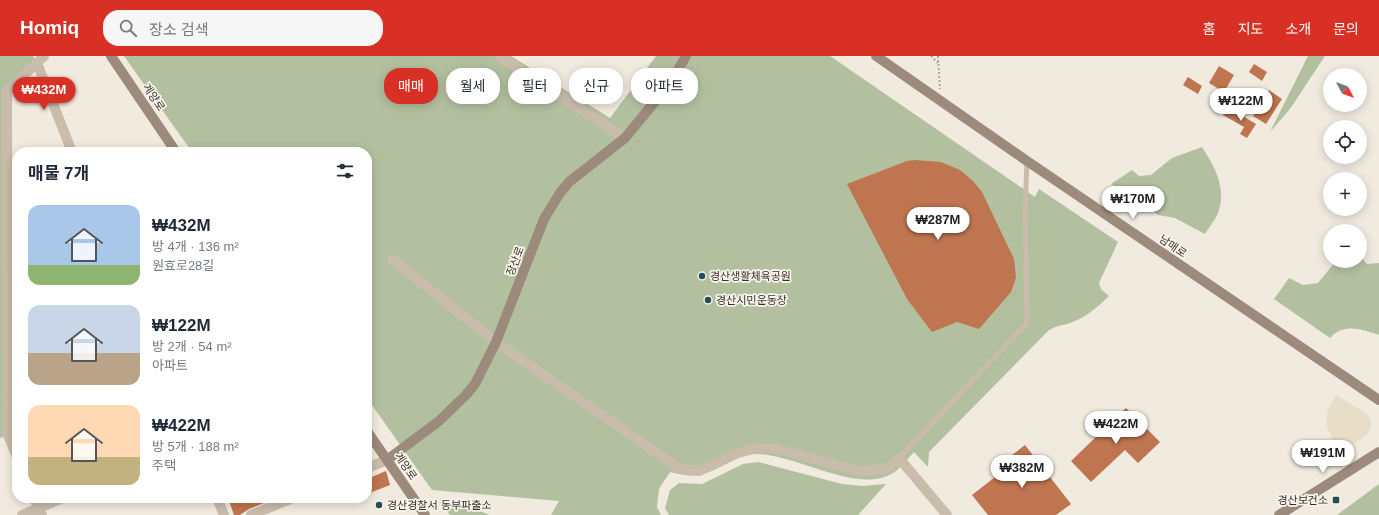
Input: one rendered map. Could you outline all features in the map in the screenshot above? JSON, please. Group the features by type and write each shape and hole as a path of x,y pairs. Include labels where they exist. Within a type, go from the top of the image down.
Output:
{"street":[{"name":"계양로","path":"111,56 173,147"},
{"path":"498,56 625,138"},
{"name":"장산로","path":"372,466 387,460 426,432 466,395 483,369 496,342 544,218 551,206 569,182 625,138 671,82 686,56"},
{"name":"남매로","path":"876,56 1027,161 1379,400"},
{"path":"12,449 4,436 8,352 7,91 41,59 70,147"},
{"path":"392,259 496,342 680,469 699,471 738,453 758,448 777,449 859,471 886,469 899,458 947,515"},
{"path":"8,352 12,349"},
{"name":"계양로","path":"372,438 424,515"},
{"path":"1279,515 1379,452"},
{"path":"22,515 40,512 55,503"},
{"path":"219,503 224,515"},
{"path":"251,515 281,503"}],"lane":[{"path":"899,458 1027,323 1025,212 1027,161"}],"path":[{"path":"930,56 938,63"},
{"path":"938,56 940,101"}],"green space":[{"path":"0,56 33,56 37,63 7,92 8,435 0,438"},
{"name":"경산생활체육공원","path":"124,56 511,56 530,68 508,68 508,104 561,104 561,87 569,92 569,104 588,104 610,118 620,104 623,104 623,100 631,90 631,104 698,104 698,68 647,68 656,56 830,56 1035,197 1039,189 1118,242 1099,283 1101,289 1109,296 1096,308 1081,318 1049,330 929,452 928,467 914,452 902,466 893,473 877,479 859,479 840,475 780,457 761,454 744,455 700,475 687,475 670,472 659,489 657,507 661,515 551,515 559,501 432,490 372,405 372,147 188,147"},
{"path":"1308,56 1325,56 1290,109 1270,132"},
{"path":"1202,147 1211,161 1218,177 1221,193 1218,213 1205,234 1175,218 1158,215 1111,184 1132,170 1139,176 1151,175 1172,158"},
{"path":"1379,263 1379,335 1359,329 1347,329 1335,333 1330,338 1274,299 1289,278 1303,285 1318,283 1330,268 1367,268 1367,264"},
{"path":"758,462 842,484 862,486 886,484 858,515 669,515 665,508 670,490 679,483 702,484 743,464"},
{"path":"1379,484 1379,515 1337,515"},
{"path":"440,502 476,509 489,515 450,515"}],"shaded area":[{"path":"1336,395 1367,414 1371,420 1371,427 1367,435 1341,452 1331,436 1326,423 1328,409"}],"building":[{"path":"1254,64 1267,72 1262,81 1249,72"},
{"path":"1219,66 1234,75 1224,92 1209,83"},
{"path":"1188,77 1202,86 1198,94 1183,85"},
{"path":"1269,90 1282,99 1266,124 1253,116"},
{"path":"1228,107 1256,124 1247,138 1240,134 1244,127 1223,115"},
{"path":"914,160 941,162 960,170 973,181 982,192 1014,259 1016,278 1011,292 979,329 957,322 932,332 907,299 847,184 907,161"},
{"path":"1126,408 1160,442 1138,463 1125,450 1091,482 1071,461"},
{"path":"1025,445 1071,504 1056,515 988,515 972,495 1004,470 999,465"},
{"path":"386,471 390,485 372,492 372,477"},
{"path":"230,503 264,503 249,509 240,515 234,515"}],"place":[{"name":"경산생활체육공원","path":"702,276"},
{"name":"경산시민운동장","path":"708,300"},
{"name":"경산보건소","path":"1336,500"},
{"name":"경산경찰서 동부파출소","path":"379,505"}]}
